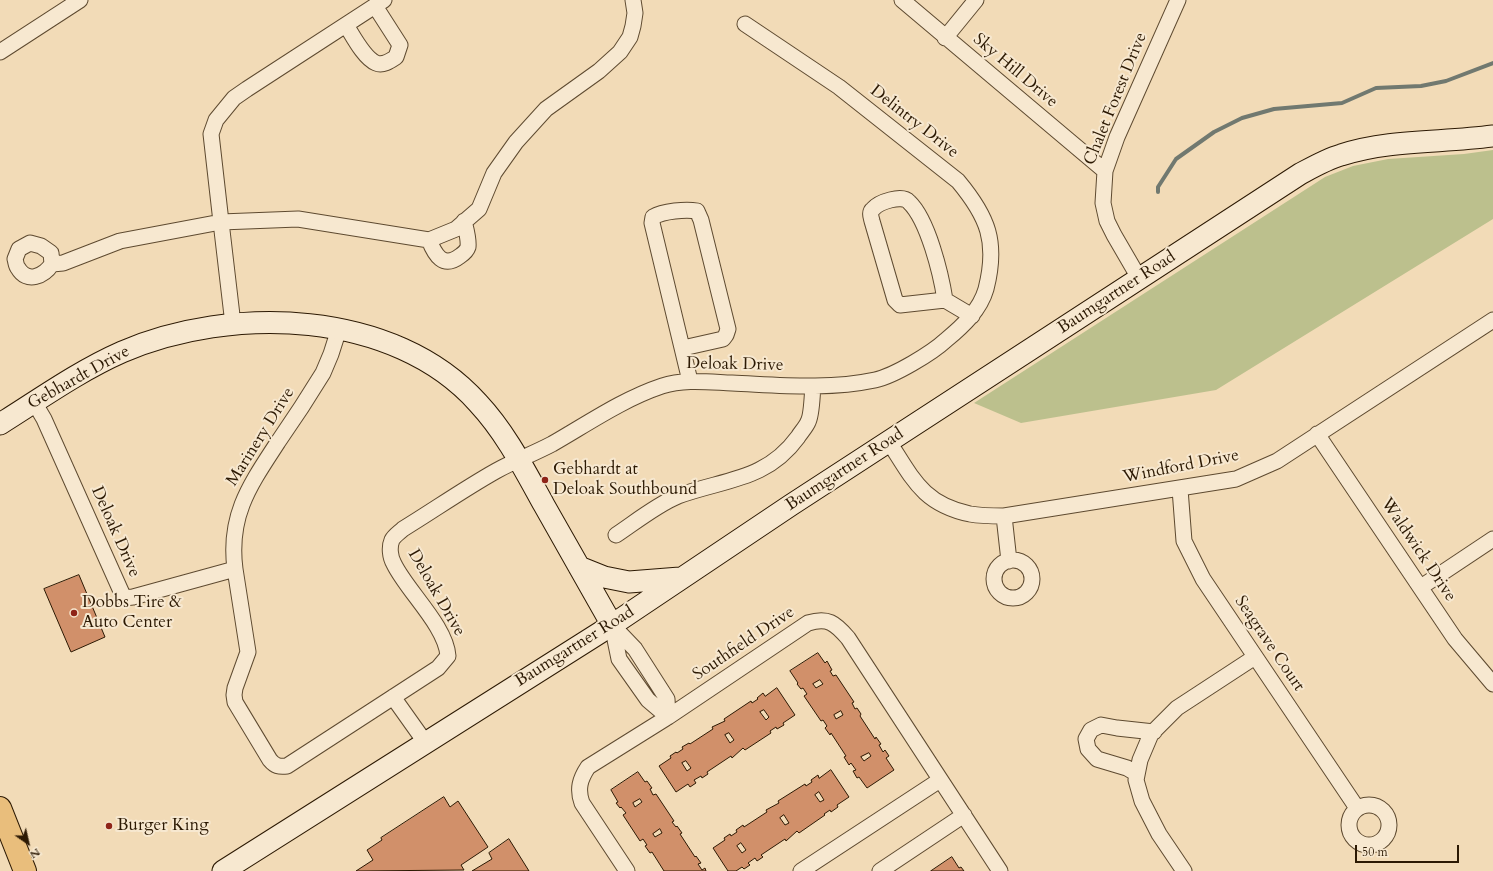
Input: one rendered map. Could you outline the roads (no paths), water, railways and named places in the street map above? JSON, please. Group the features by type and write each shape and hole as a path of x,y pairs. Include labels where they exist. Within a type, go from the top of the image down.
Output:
{"main road":[{"name":"Baumgartner Road","path":"223,871 612,625 791,505 1300,174 1341,155 1366,148 1493,136"},
{"name":"Gebhardt Drive","path":"0,424 93,366 122,352 177,334 234,324 266,322 339,329 368,335 391,343 413,354 452,378 477,401 492,419 519,460 612,625"},
{"path":"579,567 604,577 629,582 682,578"},
{"path":"0,808 25,871"}],"street":[{"path":"0,52 80,0"},
{"path":"52,264 63,263 120,241 221,222 298,219 429,240 456,229 479,208 494,173 516,142 541,115 551,105 599,71 620,52 630,37 633,26 635,13 633,0"},
{"name":"Sky Hill Drive","path":"902,0 945,38 1105,171"},
{"path":"945,38 976,0"},
{"name":"Chalet Forest Drive","path":"1139,278 1114,235 1108,221 1103,203 1105,171 1117,137 1178,0"},
{"path":"234,324 211,134 216,120 240,93 379,3 400,45 396,57 387,63 376,63 368,57 346,25"},
{"name":"Delintry Drive","path":"745,24 839,87 958,181 973,199 986,224 992,252 990,274 985,293"},
{"path":"945,300 943,287 929,238 919,216 909,201 903,198 890,200 872,209 870,214 895,300 900,304 945,300 972,316"},
{"path":"683,348 723,339 728,329 701,220 698,211 691,210 658,214 653,217 652,223 690,381"},
{"path":"429,240 433,251 438,258 445,262 454,261 462,255 468,247 464,222"},
{"name":"Deloak Drive","path":"34,402 44,419 124,598 133,597 236,569 248,652 235,688 235,702 270,760 275,765 281,767 287,766 438,668 448,656 444,640 434,622 394,564 390,551 392,539 403,529 494,472 550,445 641,394 664,385 690,381 833,386 877,380 937,348 972,316 985,293"},
{"name":"Windford Drive","path":"889,442 922,491 948,508 972,514 1004,516 1236,479 1277,461 1493,320"},
{"name":"Marinery Drive","path":"236,569 233,553 234,529 240,508 253,481 323,373 332,354 339,329"},
{"path":"616,535 676,497 701,488 745,477 761,470 780,457 793,443 809,421 813,386"},
{"name":"Waldwick Drive","path":"1317,434 1421,587 1454,639 1493,684"},
{"name":"Seagrave Court","path":"1180,489 1184,541 1203,579 1357,808"},
{"path":"1004,516 1009,561"},
{"path":"1421,587 1493,539"},
{"name":"Southfield Drive","path":"628,871 582,803 579,794 580,785 582,776 588,767 668,717 808,623 818,620 829,621 839,628 848,638 1000,871"},
{"path":"612,625 620,659 648,700 668,717"},
{"path":"1184,871 1159,834 1142,801 1136,780 1140,760 1151,734 1177,708 1256,657"},
{"path":"393,697 425,742"},
{"path":"1137,774 1127,768 1097,759 1088,749 1086,739 1091,730 1101,725 1154,732"},
{"path":"801,871 940,780"},
{"path":"880,871 964,815"}],"waterway":[{"path":"1158,192 1158,187 1176,159 1214,132 1242,118 1274,109 1342,103 1376,88 1421,86 1446,81 1493,63"}],"place":[{"name":"Gebhardt at Deloak Southbound","path":"545,480"},
{"name":"Dobbs Tire & Auto Center","path":"74,613"},
{"name":"Burger King","path":"109,826"}]}
